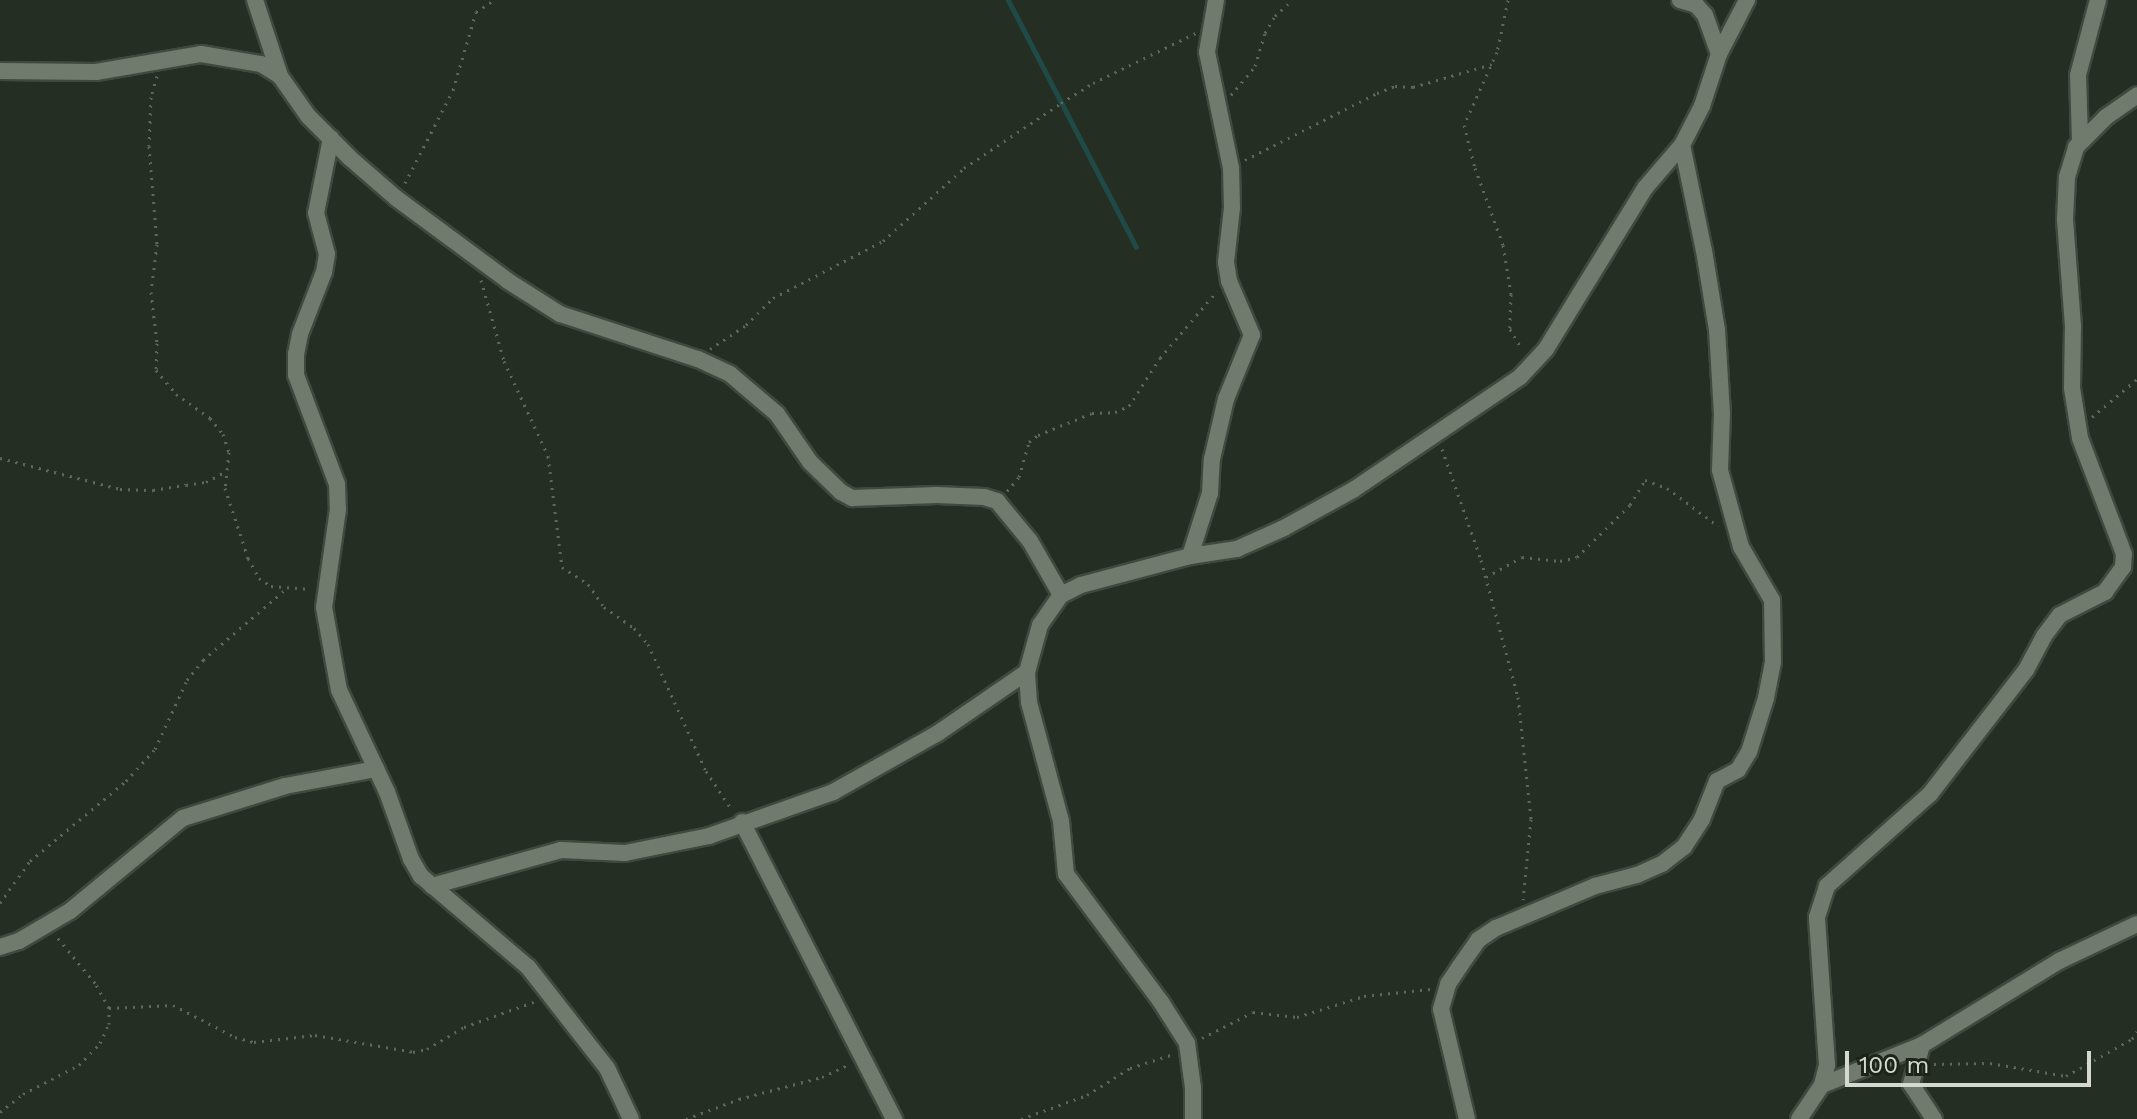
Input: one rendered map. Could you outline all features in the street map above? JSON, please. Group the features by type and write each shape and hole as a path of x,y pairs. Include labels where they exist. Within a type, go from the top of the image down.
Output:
{"street":[{"path":"255,0 280,76 308,116 396,198 479,260 560,314 698,359 753,391 777,414 810,462 841,492 852,498 937,495 984,497 997,501 1030,541 1061,595"},
{"path":"1190,556 1210,493 1212,459 1226,399 1252,335 1229,281 1226,262 1232,208 1231,168 1208,63 1216,0"},
{"path":"1680,0 1696,5 1705,15 1719,54"},
{"path":"1193,1119 1193,1088 1187,1047 1161,1002 1066,874 1061,821 1029,702 1027,672 1040,625 1061,595 1081,585 1190,556 1237,549 1284,528 1353,490 1520,377 1570,313 1645,188 1682,145 1702,106 1719,54 1747,0"},
{"path":"2080,141 2078,75 2098,0"},
{"path":"0,71 96,72 201,54 235,57 261,64 280,76"},
{"path":"1799,1119 1822,1085 1827,1065 1817,917 1819,901 1827,886 1930,794 2026,670 2044,636 2060,615 2105,592 2123,567 2124,554 2080,438 2072,388 2073,326 2065,219 2069,159 2080,141 2137,95"},
{"path":"331,138 316,213 327,254 324,272 296,354 296,375 337,484 338,509 324,607 339,690 421,876 528,967 607,1068 631,1119"},
{"path":"1467,1119 1441,1009 1448,984 1478,940 1521,916 1662,864 1684,847 1702,819 1717,781 1738,770 1749,752 1766,698 1773,662 1772,600 1741,547 1720,470 1722,414 1717,330 1682,145"},
{"path":"432,886 530,856 561,850 625,853 709,836 833,792 938,733 1027,672"},
{"path":"0,947 19,941 48,924 123,870 183,818 285,786 376,769"},
{"path":"742,822 894,1119"},
{"path":"1822,1085 1920,1053 2059,961 2137,924"},
{"path":"1920,1053 1911,1084 1934,1119"}],"path":[{"path":"396,198 453,90 476,12 494,0"},
{"path":"1217,112 1242,86 1255,66 1265,33 1275,16 1292,0"},
{"path":"1508,0 1492,64 1464,125 1503,245 1511,294 1510,329 1532,364"},
{"path":"698,359 722,338 746,325 773,298 883,241 964,168 1061,103 1164,47 1195,33 1210,32"},
{"path":"168,60 157,77 150,119 157,244 151,292 157,343 156,370 176,394 210,418 223,434 229,452 225,488 248,558 259,578 271,586 326,591"},
{"path":"1231,168 1377,93 1395,86 1413,87 1492,64"},
{"path":"479,260 482,284 504,361 548,456 562,567 588,584 604,607 634,628 648,644 706,771 742,822"},
{"path":"997,501 1019,477 1025,449 1038,435 1092,413 1115,412 1129,406 1160,358 1208,298 1229,281"},
{"path":"2080,438 2091,418 2137,379"},
{"path":"1442,429 1442,456 1486,577 1518,697 1531,819 1529,865 1521,916"},
{"path":"0,458 120,489 153,490 206,482 226,471"},
{"path":"1486,577 1522,557 1560,561 1577,557 1630,505 1645,480 1667,488 1741,547"},
{"path":"0,903 30,861 126,781 155,749 187,680 203,660 289,587"},
{"path":"0,1112 23,1094 79,1065 100,1043 109,1024 109,1008 48,924"},
{"path":"1021,1119 1087,1095 1130,1068 1187,1047 1253,1012 1297,1017 1364,996 1419,993 1448,984"},
{"path":"109,1008 173,1005 235,1037 254,1042 315,1035 413,1052 427,1049 464,1027 509,1009 552,997"},
{"path":"1920,1053 2066,1076 2132,1039 2137,1031"},
{"path":"686,1119 739,1099 822,1077 844,1068 860,1056"}],"waterway":[{"path":"1008,0 1136,247"}]}
